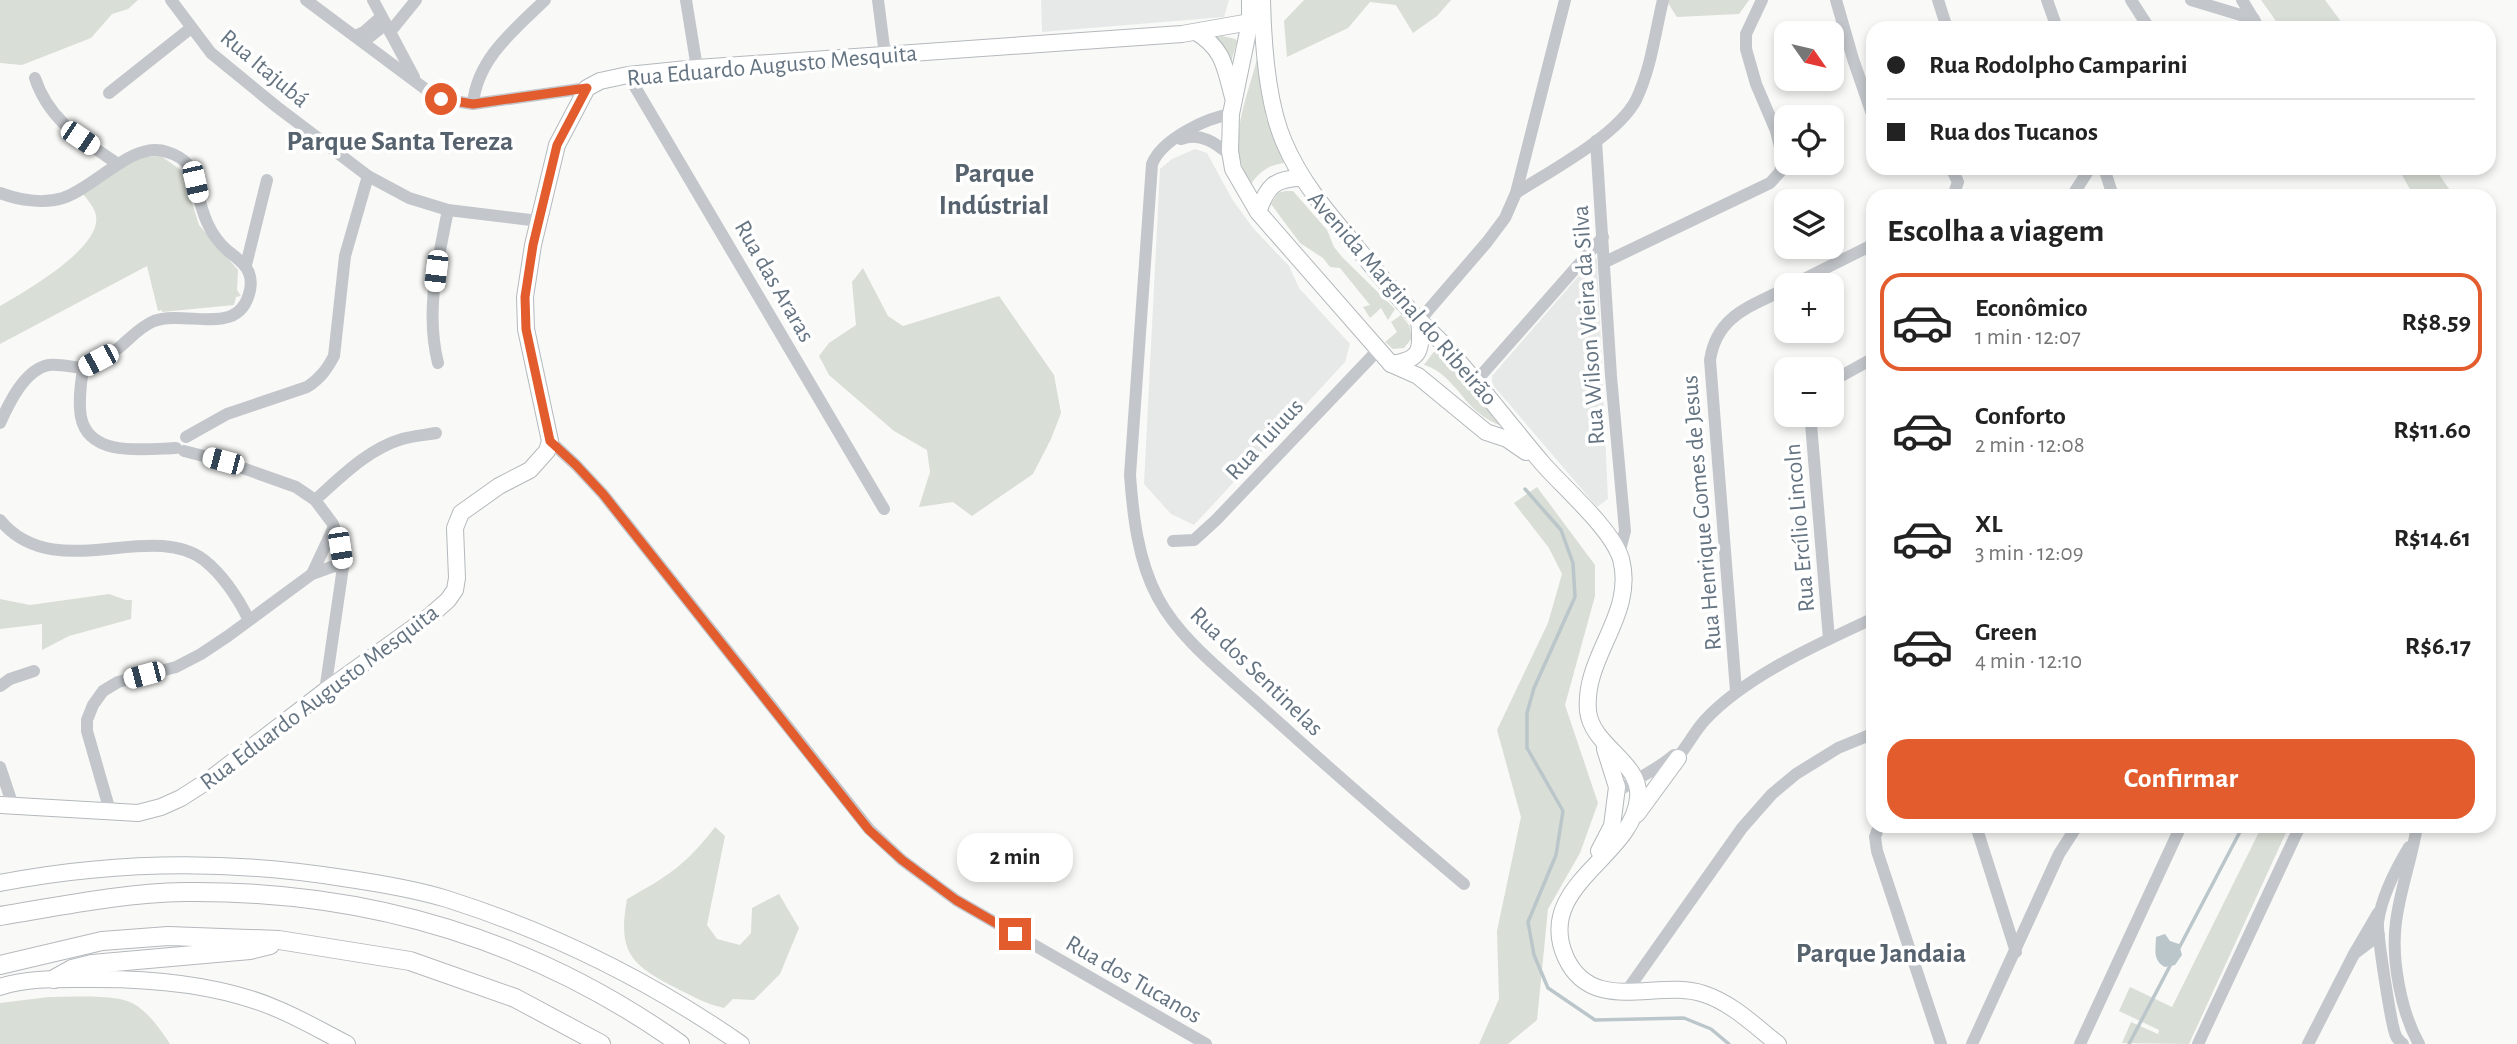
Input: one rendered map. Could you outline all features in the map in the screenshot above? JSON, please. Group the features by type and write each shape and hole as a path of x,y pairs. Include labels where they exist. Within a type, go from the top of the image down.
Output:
{"highway":[{"path":"0,916 110,898 183,892 279,895 356,906 436,925 529,957 611,1000 680,1044"},
{"path":"0,965 116,940 169,936 279,940 410,961 515,998 601,1044"},
{"path":"54,979 72,969 92,964 250,950 279,940"}],"main road":[{"name":"Avenida Marginal do Ribeirão","path":"1250,0 1250,22 1232,107 1231,156 1239,182 1258,212 1391,364 1418,376 1486,432 1507,439 1543,464"},
{"name":"Avenida Marginal do Ribeirão","path":"1262,0 1271,101 1283,141 1302,178 1327,212 1419,321 1476,381 1543,464 1603,529 1619,554 1624,575 1622,600 1616,622 1599,653 1588,694 1588,713 1592,726 1604,743 1635,779 1638,799 1631,821 1589,870"},
{"name":"Rua Eduardo Augusto Mesquita","path":"587,88 600,81 628,75 697,68 1196,32 1250,22"},
{"path":"1196,32 1210,41 1220,53 1232,107"},
{"path":"550,441 526,329 525,297 533,245 557,145 587,88"},
{"path":"1258,212 1264,195 1273,185 1287,178 1302,178"},
{"path":"1391,364 1405,362 1416,355 1422,344 1419,321"},
{"name":"Rua Eduardo Augusto Mesquita","path":"7,805 138,813 181,798 209,780 448,600 457,578 455,528 461,513 499,486 530,470 547,451 550,441"},
{"name":"Avenida Marginal do Ribeirão","path":"1604,743 1618,787 1612,826 1589,870 1566,904 1559,923 1566,958 1588,984 1601,989 1626,992 1700,992 1719,1000 1778,1044"},
{"path":"1631,821 1678,758"},
{"path":"0,883 95,870 201,866 323,874 404,889 485,912 563,944 638,981 741,1044"},
{"path":"0,988 54,979 138,979 205,987 275,1008 347,1044"},
{"name":"Avenida Marginal do Ribeirão","path":"1719,1000 1763,1044"}],"street":[{"name":"Rua Itajubá","path":"171,0 211,53 368,176 409,198 448,210 539,221"},
{"path":"306,0 441,99 473,104 587,88"},
{"path":"373,0 416,80"},
{"path":"359,39 386,24 416,0"},
{"path":"473,104 474,87 482,69 508,36 545,0"},
{"path":"686,0 697,68"},
{"path":"878,0 885,55"},
{"path":"1419,321 1505,218 1516,193 1564,0"},
{"path":"1516,193 1596,141 1634,102 1647,68 1663,0"},
{"path":"1605,262 1770,183 1780,172 1783,159 1781,146 1756,84 1746,49 1746,34 1762,0"},
{"path":"1836,0 1866,97"},
{"path":"1938,0 1945,21"},
{"path":"2047,0 2054,21"},
{"path":"2131,0 2144,21"},
{"path":"2191,0 2251,21"},
{"path":"2242,0 2256,21"},
{"path":"109,93 191,28"},
{"name":"Rua das Araras","path":"628,75 884,509"},
{"path":"35,78 41,95 58,119 118,164"},
{"name":"Rua dos Sentinelas","path":"1232,107 1171,143 1154,157 1149,180 1130,444 1133,510 1139,543 1157,597 1170,617 1206,656 1316,757 1464,884"},
{"path":"1171,143 1196,136 1217,144 1231,156"},
{"name":"Rua Wilson Vieira da Silva","path":"1596,141 1621,506 1625,531 1619,554"},
{"path":"0,193 31,201 61,199 88,187 134,154 146,150 167,152 190,166 207,226 225,248 246,265"},
{"path":"180,450 190,444 186,437 227,414 307,387 327,368 334,356 345,256 368,176"},
{"path":"0,423 14,395 37,371 50,365 83,368 114,351 154,321 185,317 221,320 237,314 248,300 251,285 246,265 267,180"},
{"path":"438,363 433,345 432,300 448,210"},
{"path":"1476,381 1603,237"},
{"path":"1815,273 1866,248"},
{"name":"Rua Henrique Gomes de Jesus","path":"1736,691 1710,360 1717,333 1724,325 1741,312 1774,295"},
{"name":"Rua Tuiuus","path":"1173,541 1194,540 1216,520 1378,351"},
{"path":"1844,374 1866,362"},
{"path":"83,368 80,416 84,427 91,435 116,450 180,450 223,461 296,486 315,500 334,527 343,567 325,691"},
{"name":"Rua Ercílio Lincoln","path":"1811,427 1829,639"},
{"path":"315,500 351,468 385,446 403,439 436,433"},
{"name":"Rua dos Tucanos","path":"550,441 603,494 869,830 902,860 956,900 1206,1044"},
{"path":"1603,529 1621,506"},
{"path":"0,520 39,548 60,551 156,547 181,550 203,559 239,600 249,620"},
{"path":"312,574 334,527"},
{"path":"110,811 87,731 87,720 93,705 103,691 118,682 176,667 201,654 312,574 334,566 343,567"},
{"path":"1638,799 1678,758 1704,721 1736,691 1829,639 1866,622"},
{"path":"0,686 10,679 34,671"},
{"path":"1626,992 1742,828 1772,794 1796,774 1838,748 1866,736"},
{"path":"1617,792 1635,779 1654,772 1688,744"},
{"path":"0,767 7,805"},
{"path":"1876,833 1877,851 1941,1044"},
{"path":"1978,833 2016,952"},
{"path":"1972,1044 2059,854 2072,833"},
{"path":"2080,1044 2178,833"},
{"path":"2198,1044 2297,833"},
{"path":"2308,1044 2382,905 2395,870 2414,833"},
{"path":"2408,1042 2407,1016 2395,961 2395,934 2415,833"},
{"path":"2382,905 2392,906 2397,917"},
{"path":"2382,905 2378,931 2393,1027 2395,1035 2408,1042"},
{"path":"2378,931 2385,938 2395,934"},
{"path":"2354,954 2378,931"},
{"path":"2393,1044 2393,1027 2400,1016 2407,1016"}],"shaded area":[{"path":"0,0 138,0 128,9 112,14 91,38 22,65 0,63"},
{"path":"1041,0 1229,0 1224,17 1042,32"},
{"path":"1304,0 1451,0 1437,16 1413,33 1396,5 1370,2 1348,28 1287,57 1284,21"},
{"path":"1668,0 1749,0 1739,14 1677,17"},
{"path":"2261,0 2325,0 2341,21 2276,21"},
{"path":"1222,36 1237,41 1231,62 1212,37"},
{"path":"1257,59 1266,118 1284,163 1265,169 1251,184 1243,169 1238,138"},
{"path":"1195,149 1207,153 1232,199 1253,228 1289,266 1299,288 1350,344 1345,362 1194,525 1171,514 1144,484 1160,169 1172,159"},
{"path":"161,156 182,171 199,225 238,270 237,290 241,296 236,297 234,305 158,311 147,266 0,344 0,306 44,279 77,253 89,239 96,225 95,212 83,194 136,157"},
{"path":"2402,175 2440,175 2449,189 2410,189"},
{"path":"1293,191 1327,230 1334,247 1343,258 1395,309 1388,320 1381,308 1370,318 1363,307 1370,305 1340,268 1330,267 1323,258 1300,243 1271,204 1278,193"},
{"path":"1595,257 1608,499 1597,507 1492,384 1492,376"},
{"path":"863,268 888,316 903,326 999,296 1054,375 1061,413 1033,474 972,516 953,502 919,507 930,472 927,450 894,431 829,375 819,356 829,343 856,325 852,282"},
{"path":"1401,315 1409,325 1412,338 1404,348 1393,349 1385,342 1397,332 1391,322"},
{"path":"1436,349 1503,427 1477,412 1446,378 1424,365"},
{"path":"1537,487 1595,565 1595,596 1565,705 1598,803 1580,853 1548,909 1537,1020 1508,1044 1479,1044 1499,999 1497,931 1521,817 1497,730 1548,623 1562,574 1549,548 1514,503"},
{"path":"109,594 132,600 131,619 69,636 42,650 42,624 0,629 0,599 30,605"},
{"path":"715,827 725,836 707,925 717,939 740,945 751,933 752,908 779,894 799,928 780,974 754,1000 733,999 724,1008 695,997 649,973 632,956 624,933 627,899 676,869"},
{"path":"2259,833 2286,833 2189,1044 2122,1043 2131,1022 2158,1034 2159,1030 2119,1011 2130,987 2172,1007"},
{"path":"2165,934 2170,941 2179,944 2182,955 2175,965 2165,967 2156,958 2155,950 2156,937"},
{"path":"49,997 104,997 125,1000 149,1016 170,1044 0,1044 0,1003"}],"waterway":[{"path":"1525,489 1561,530 1573,563 1575,597 1534,688 1527,713 1527,748 1563,811 1556,855 1528,922 1534,955 1548,988 1595,1020 1684,1018 1711,1029 1729,1044"},
{"path":"2179,948 2239,833"},
{"path":"2129,1044 2171,964"}],"district":[{"name":"Parque Santa Tereza","path":"400,140"},
{"name":"Parque Indústrial","path":"994,188"},
{"name":"Parque Jandaia","path":"1881,952"}],"route":[{"path":"441,99 473,104 587,88 557,145 533,245 525,297 526,329 531,358 550,441 603,494 869,830 902,860 956,900 1015,934"}]}
